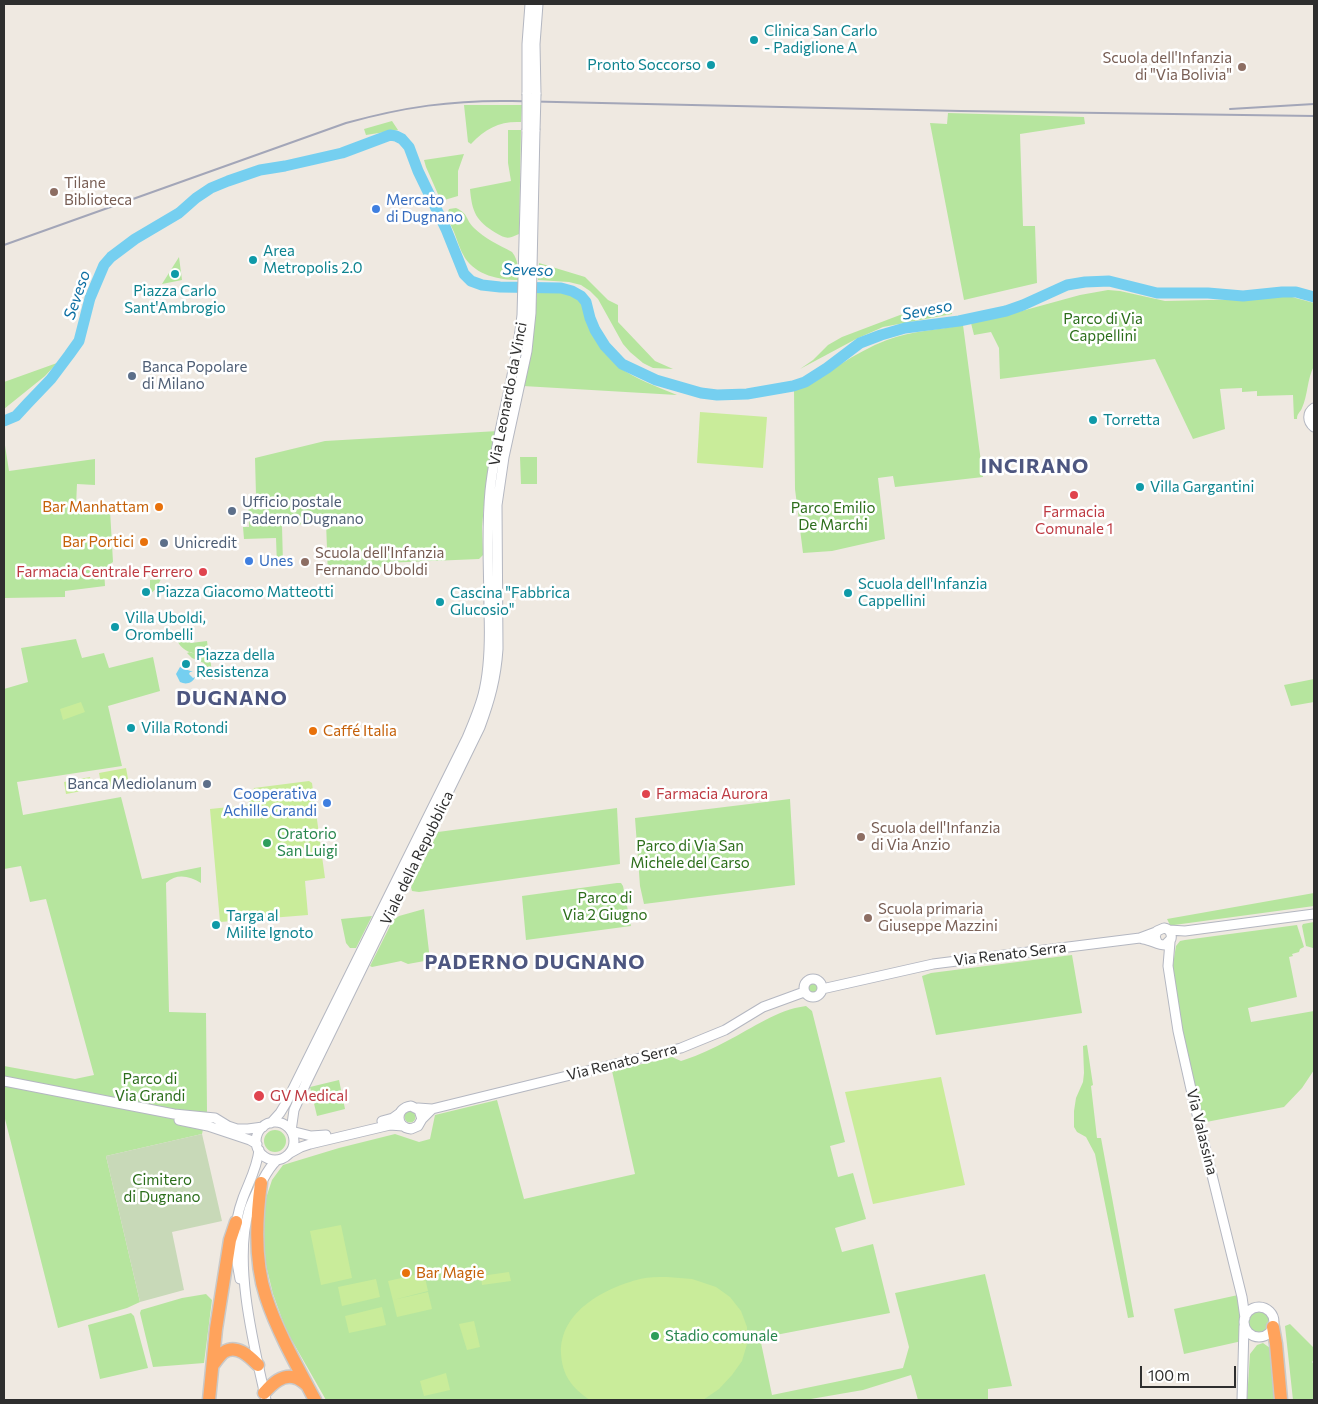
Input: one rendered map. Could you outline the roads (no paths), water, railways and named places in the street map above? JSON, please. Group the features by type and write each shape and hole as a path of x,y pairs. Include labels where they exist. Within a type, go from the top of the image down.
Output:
{"highway":[{"path":"261,1183 257,1234 262,1282 272,1314 315,1400"},
{"path":"209,1400 216,1329 230,1240 236,1222"},
{"path":"1273,1327 1277,1349 1281,1400"},
{"path":"1260,1336 1272,1341 1277,1349"},
{"path":"213,1364 222,1353 232,1349 244,1352 258,1365"},
{"path":"265,1397 270,1386 279,1379 287,1377 296,1378 307,1385"}],"street":[{"name":"Via Leonardo da Vinci","path":"530,4 527,44 532,94"},
{"name":"Via Leonardo da Vinci","path":"493,574 488,518 492,478 519,345 522,316 527,295 532,94 538,4"},
{"path":"1314,407 1309,413 1309,421 1314,427"},
{"name":"Viale della Repubblica","path":"267,1125 280,1113 290,1095 467,738 483,694 490,643 493,574"},
{"name":"Viale della Repubblica","path":"291,1131 294,1110 306,1083 480,727 491,696 498,649 493,574"},
{"path":"1185,931 1165,945 1158,943 1155,937 1156,932 1161,928 1185,931 1314,914"},
{"path":"1169,930 1172,935 1170,941"},
{"name":"Via Renato Serra","path":"822,989 933,964 1140,938 1156,932"},
{"name":"Via Renato Serra","path":"1140,938 1158,943"},
{"name":"Via Valassina","path":"1170,941 1168,966 1183,1057 1242,1296 1244,1321 1242,1400"},
{"name":"Via Valassina","path":"1158,943 1168,966"},
{"path":"810,980 817,980 822,989 820,994 815,997 809,997 804,992 804,985 810,980"},
{"name":"Via Renato Serra","path":"418,1108 432,1109 681,1048 725,1030 763,1006 804,992"},
{"path":"4,1081 174,1114 215,1118 237,1129 281,1123 291,1131 294,1146 290,1153"},
{"path":"4,1086 208,1126 250,1140 267,1158 277,1160"},
{"path":"291,1131 311,1136 320,1136 389,1120 396,1117 407,1106 418,1108 422,1119"},
{"path":"247,1303 244,1232 249,1208 272,1164 301,1147 310,1144 390,1125 415,1128 432,1109"},
{"path":"400,1113 399,1120 403,1126"},
{"path":"265,1397 242,1286 234,1235 243,1197 256,1165 257,1136 267,1125"},
{"path":"1242,1296 1247,1304 1255,1308 1264,1309 1270,1313 1273,1319 1273,1327 1269,1333 1250,1339 1244,1348"},
{"path":"1255,1308 1250,1310 1244,1321 1248,1332 1260,1336"}],"water":[{"path":"180,667 193,672 189,674 193,678 195,677 193,681 187,683 180,682 176,674"}],"waterway":[{"name":"Seveso","path":"4,421 16,416 51,379 69,355 79,341 90,298 104,265 111,257 135,239 179,213 211,188 228,181 260,170 342,153 390,135 402,139 409,147 464,274 471,281 482,285 500,287 561,288 572,291 581,296 586,302 595,330 605,346 622,364 656,380 701,393 717,395 747,394 793,386 805,382 827,368 860,343 881,335 905,328 959,321 1006,311 1067,285 1085,282 1109,281 1157,293 1208,293 1243,296 1296,292 1314,297"}],"railway":[{"path":"4,245 346,123 408,109 448,103 512,101 961,111 1314,116"},
{"path":"1230,109 1314,104"}],"place":[{"name":"Clinica San Carlo - Padiglione A","path":"754,40"},
{"name":"Pronto Soccorso","path":"711,65"},
{"name":"Scuola dell'Infanzia di \"Via Bolivia\"","path":"1242,67"},
{"name":"Tilane Biblioteca","path":"54,192"},
{"name":"Mercato di Dugnano","path":"376,209"},
{"name":"Area Metropolis 2.0","path":"253,260"},
{"name":"Piazza Carlo Sant'Ambrogio","path":"175,274"},
{"name":"Banca Popolare di Milano","path":"132,376"},
{"name":"Torretta","path":"1093,420"},
{"name":"Villa Gargantini","path":"1140,487"},
{"name":"Farmacia Comunale 1","path":"1074,495"},
{"name":"Bar Manhattam","path":"159,507"},
{"name":"Ufficio postale Paderno Dugnano","path":"232,511"},
{"name":"Bar Portici","path":"144,542"},
{"name":"Unicredit","path":"164,543"},
{"name":"Unes","path":"249,561"},
{"name":"Scuola dell'Infanzia Fernando Uboldi","path":"305,562"},
{"name":"Farmacia Centrale Ferrero","path":"203,572"},
{"name":"Piazza Giacomo Matteotti","path":"146,592"},
{"name":"Scuola dell'Infanzia Cappellini","path":"848,593"},
{"name":"Cascina \"Fabbrica Glucosio\"","path":"440,602"},
{"name":"Villa Uboldi, Orombelli","path":"115,627"},
{"name":"Piazza della Resistenza","path":"186,664"},
{"name":"Villa Rotondi","path":"131,728"},
{"name":"Caffé Italia","path":"313,731"},
{"name":"Banca Mediolanum","path":"207,784"},
{"name":"Farmacia Aurora","path":"646,794"},
{"name":"Cooperativa Achille Grandi","path":"327,803"},
{"name":"Scuola dell'Infanzia di Via Anzio","path":"861,837"},
{"name":"Oratorio San Luigi","path":"267,843"},
{"name":"Scuola primaria Giuseppe Mazzini","path":"868,918"},
{"name":"Targa al Milite Ignoto","path":"216,925"},
{"name":"GV Medical","path":"259,1096"},
{"name":"Bar Magie","path":"406,1273"},
{"name":"Stadio comunale","path":"655,1336"}],"district":[{"name":"INCIRANO","path":"1035,466"},
{"name":"DUGNANO","path":"232,698"},
{"name":"PADERNO DUGNANO","path":"535,962"}],"park label":[{"name":"Parco di Via Cappellini","path":"1103,328"},
{"name":"Parco Emilio De Marchi","path":"833,516"},
{"name":"Parco di Via San Michele del Carso","path":"690,854"},
{"name":"Parco di Via 2 Giugno","path":"605,906"},
{"name":"Parco di Via Grandi","path":"150,1088"},
{"name":"Cimitero di Dugnano","path":"162,1188"}]}
